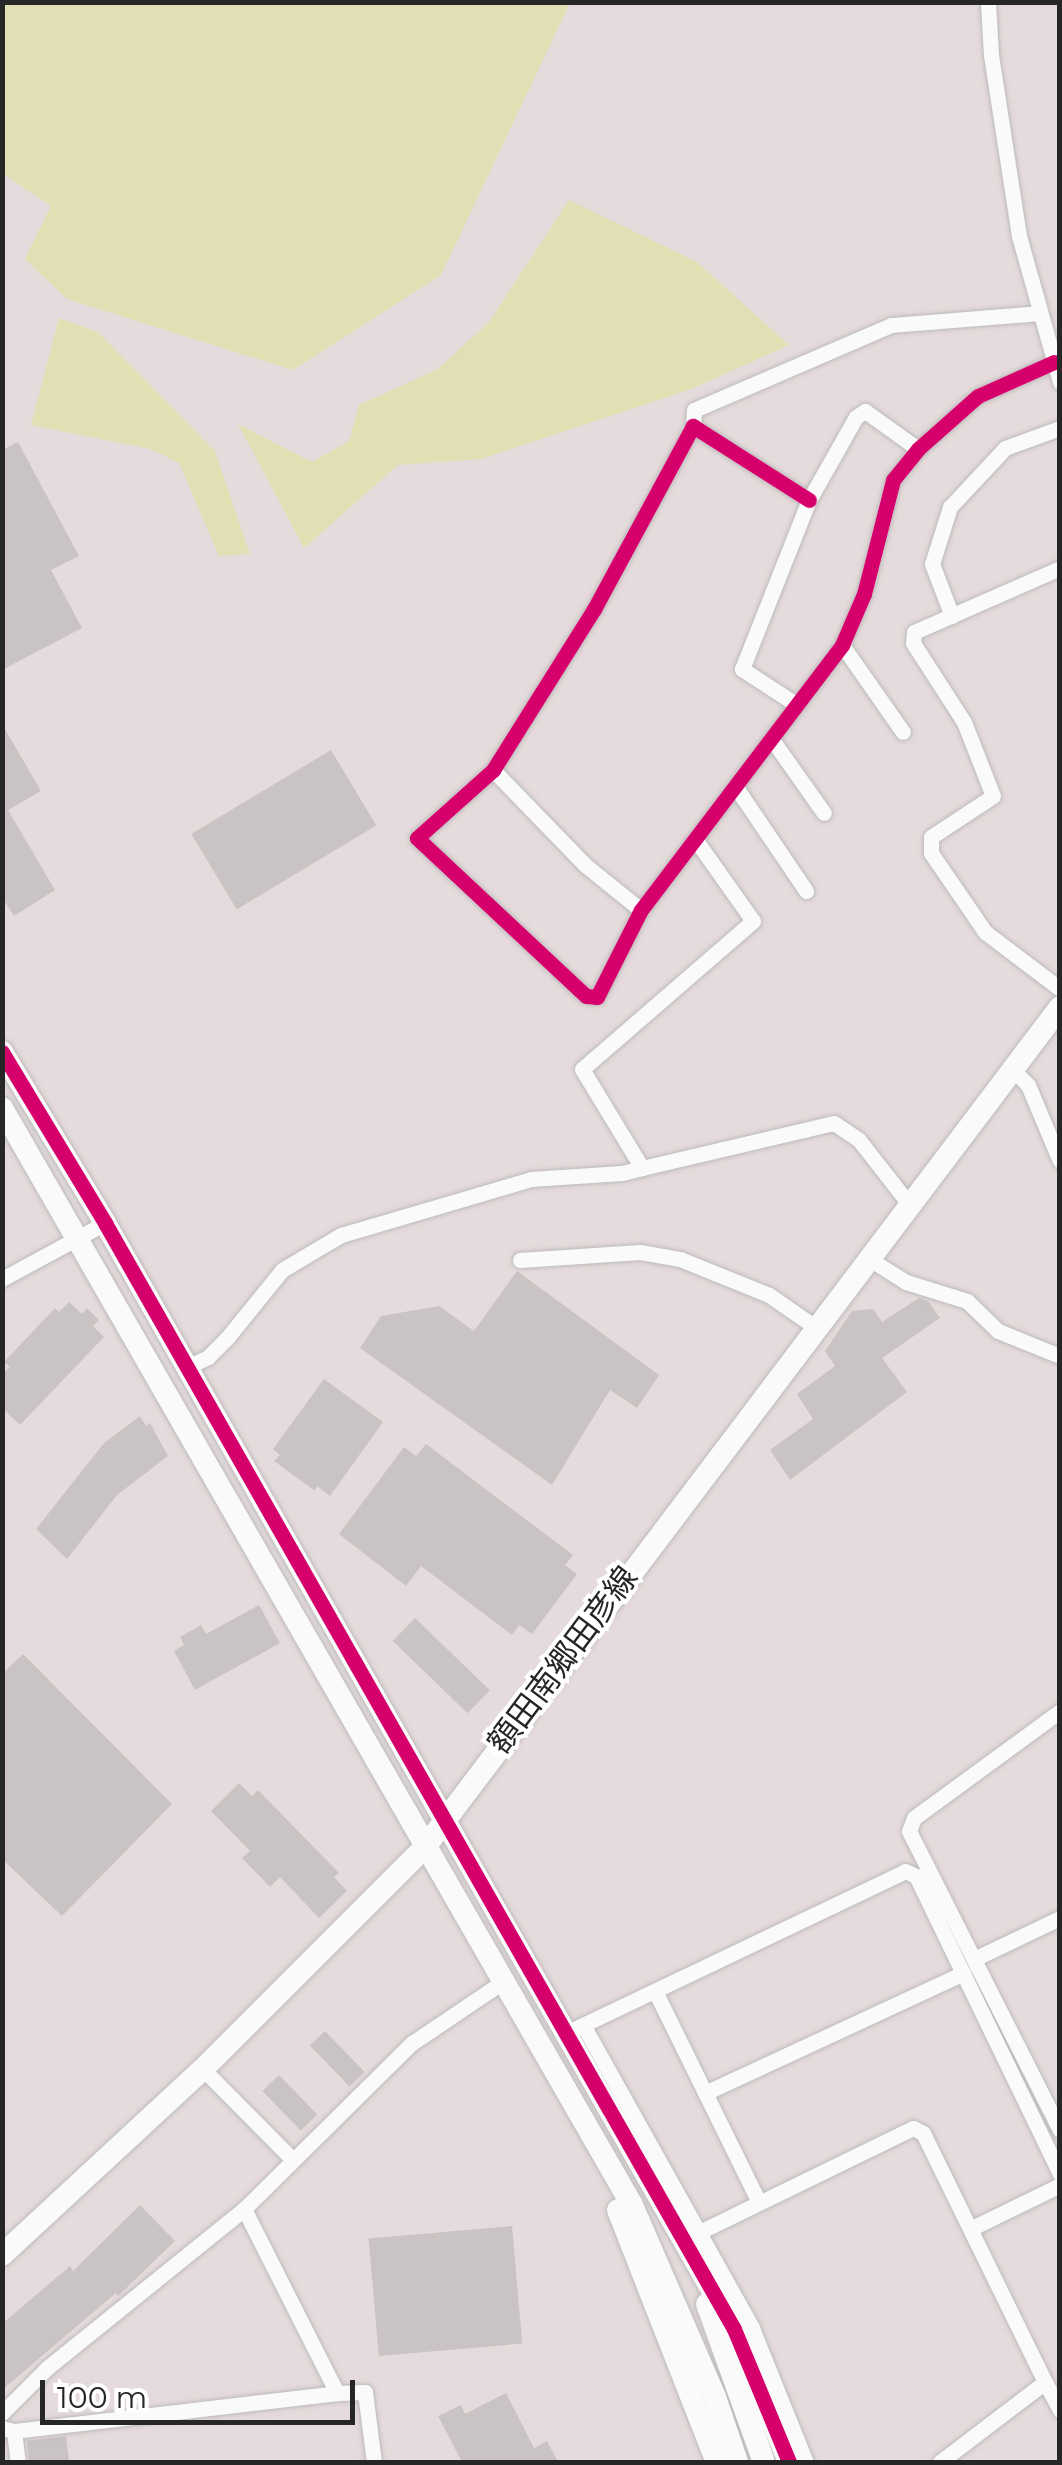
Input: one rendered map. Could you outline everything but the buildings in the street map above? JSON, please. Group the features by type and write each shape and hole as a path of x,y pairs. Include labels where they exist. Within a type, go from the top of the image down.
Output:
{"street":[{"path":"988,2 991,55 1019,236 1060,382"},
{"path":"1040,313 891,324 694,410 693,426 594,609 493,770 417,838 586,996 597,997 641,910 773,741 842,645 864,594 893,480 918,449 978,396 1054,362"},
{"path":"797,705 742,669 809,500 856,417 865,411 918,449"},
{"path":"693,426 809,500"},
{"path":"952,616 932,564 950,507 1005,448 1060,428"},
{"path":"1060,568 914,632 913,642 964,722 993,796 932,838 931,853 984,932 1060,989"},
{"path":"842,645 903,732"},
{"path":"773,741 824,813"},
{"path":"493,770 585,865 641,910"},
{"path":"735,786 806,891"},
{"path":"642,1168 582,1068 753,921 695,840"},
{"name":"額田南郷田彦線","path":"2,2255 203,2068 425,1847 1060,1007"},
{"path":"2,1052 188,1366 445,1818 575,2029 689,2235 734,2329 789,2462"},
{"path":"1012,1069 1028,1085 1060,1161"},
{"path":"2,1108 632,2205 716,2397 737,2462"},
{"path":"188,1366 208,1357 227,1338 282,1270 341,1235 531,1179 622,1174 834,1123 859,1140 909,1204"},
{"path":"2,1279 105,1223"},
{"path":"520,1260 640,1252 680,1259 769,1295 815,1327"},
{"path":"868,1258 906,1282 967,1301 998,1331 1060,1356"},
{"path":"1060,1711 914,1818 909,1830 1060,2130"},
{"path":"575,2029 905,1871 916,1876 1060,2174"},
{"path":"974,1959 1060,1918"},
{"path":"705,2093 963,1973"},
{"path":"2,2413 46,2368 244,2209 412,2043 504,1980"},
{"path":"655,1991 758,2200"},
{"path":"203,2068 293,2160"},
{"path":"689,2235 913,2128 923,2133 1060,2410"},
{"path":"596,2141 630,2245 717,2462"},
{"path":"972,2228 1060,2185"},
{"path":"244,2209 337,2393"},
{"path":"689,2235 717,2330 764,2462"},
{"path":"689,2235 752,2328 806,2462"},
{"path":"940,2462 1045,2382"},
{"path":"18,2462 8,2429 366,2392 374,2462"}],"shaded area":[{"path":"2,3 570,3 441,275 293,370 67,299 25,259 51,206 3,174"},
{"path":"569,200 697,262 789,345 689,390 481,459 398,465 304,548 238,424 312,462 349,441 359,405 438,369 489,322"},
{"path":"59,318 98,332 215,451 250,554 219,556 179,463 151,449 31,425"}],"cycle path":[{"path":"809,500 693,426 594,609 493,770 417,838 586,996 597,997 641,910 842,645 864,594 893,480 918,449 978,396 1054,362"},
{"path":"2,1052 105,1223 734,2329 789,2462"}]}
